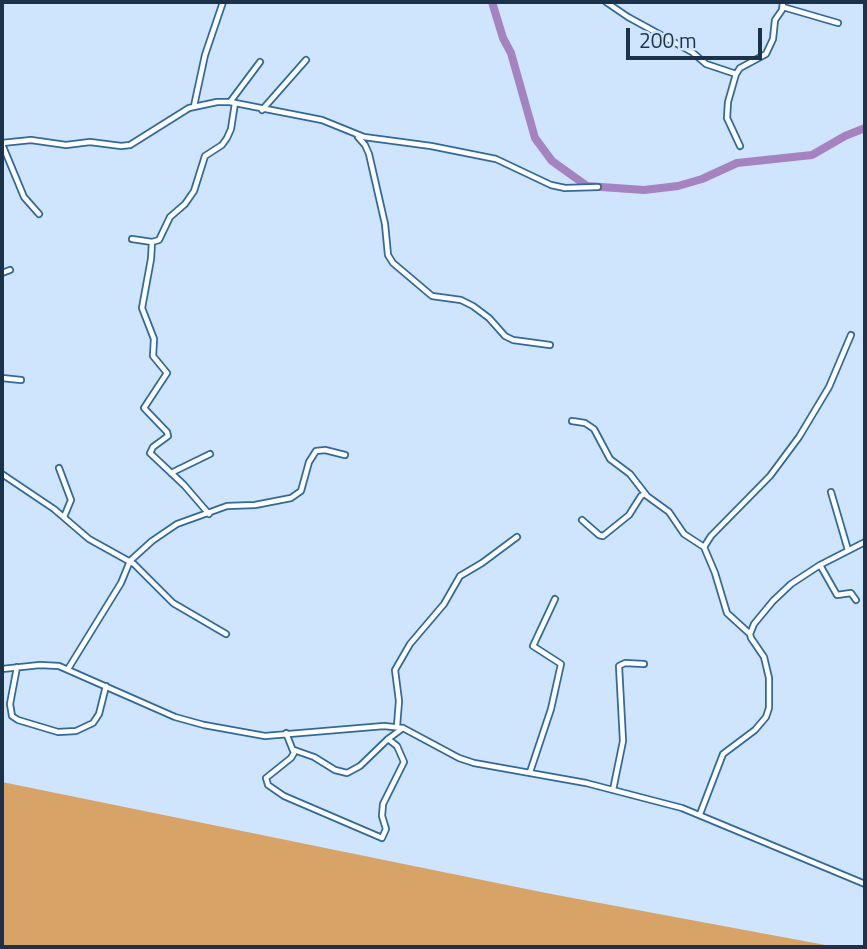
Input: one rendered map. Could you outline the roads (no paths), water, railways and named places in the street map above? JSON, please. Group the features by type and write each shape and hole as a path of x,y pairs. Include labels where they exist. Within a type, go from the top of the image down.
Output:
{"street":[{"path":"194,106 205,55 223,2"},
{"path":"606,2 628,18 692,52 706,64 736,74"},
{"path":"740,146 727,118 736,74 740,68 766,54 774,33 775,20 783,5 838,23"},
{"path":"262,110 306,60"},
{"path":"132,239 152,242 159,240 170,217 190,199 205,156 224,142 231,129 233,102 260,62"},
{"path":"39,214 24,197 2,143 31,140 66,145 90,142 130,145 170,118 194,106 217,102 233,102 322,120 352,134 365,145 380,198 388,255 393,263 432,296 461,300 473,306 489,318 505,336 513,340 551,345"},
{"path":"352,134 496,159 541,181 558,186 597,187"},
{"path":"152,242 142,308 154,339 153,356 167,373 144,408 167,434 150,453 209,514"},
{"path":"2,273 10,270"},
{"path":"704,547 711,536 770,476 799,437 829,387 850,335"},
{"path":"2,378 21,380"},
{"path":"572,421 585,423 594,429 610,459 630,474 645,494 669,512 684,534 704,547 727,613 750,634 767,667 771,693 766,717 755,730 723,754 700,814"},
{"path":"68,669 121,583 130,561 144,547 167,530 232,505 265,504 291,498 301,491 309,462 316,451 325,450 345,455"},
{"path":"172,473 210,454"},
{"path":"60,468 71,500 64,517"},
{"path":"2,474 64,517 89,539 130,561 173,603 226,634"},
{"path":"831,492 848,550"},
{"path":"582,520 603,536 629,515 645,494"},
{"path":"286,733 294,750 314,757 335,770 347,773 360,766 400,727 396,670 410,644 444,604 460,576 517,537"},
{"path":"750,634 758,618 792,584 820,565 865,542"},
{"path":"820,565 837,595 851,593 856,600"},
{"path":"530,773 551,709 561,664 533,646 555,599"},
{"path":"613,790 623,741 619,666 625,663 644,664"},
{"path":"2,669 49,665 68,669 175,717 265,736 400,727 474,763 662,801 700,814 865,884"},
{"path":"17,667 10,704 12,716 58,732 76,731 93,723 99,714 106,686"},
{"path":"294,750 291,758 266,778 268,785 284,796 382,838 386,829 382,816 383,804 404,762 397,746 388,739"}],"waterway":[{"path":"492,2 503,38 511,53 535,138 552,161 587,186 644,190 678,186 702,179 737,163 812,155 865,128"}]}
